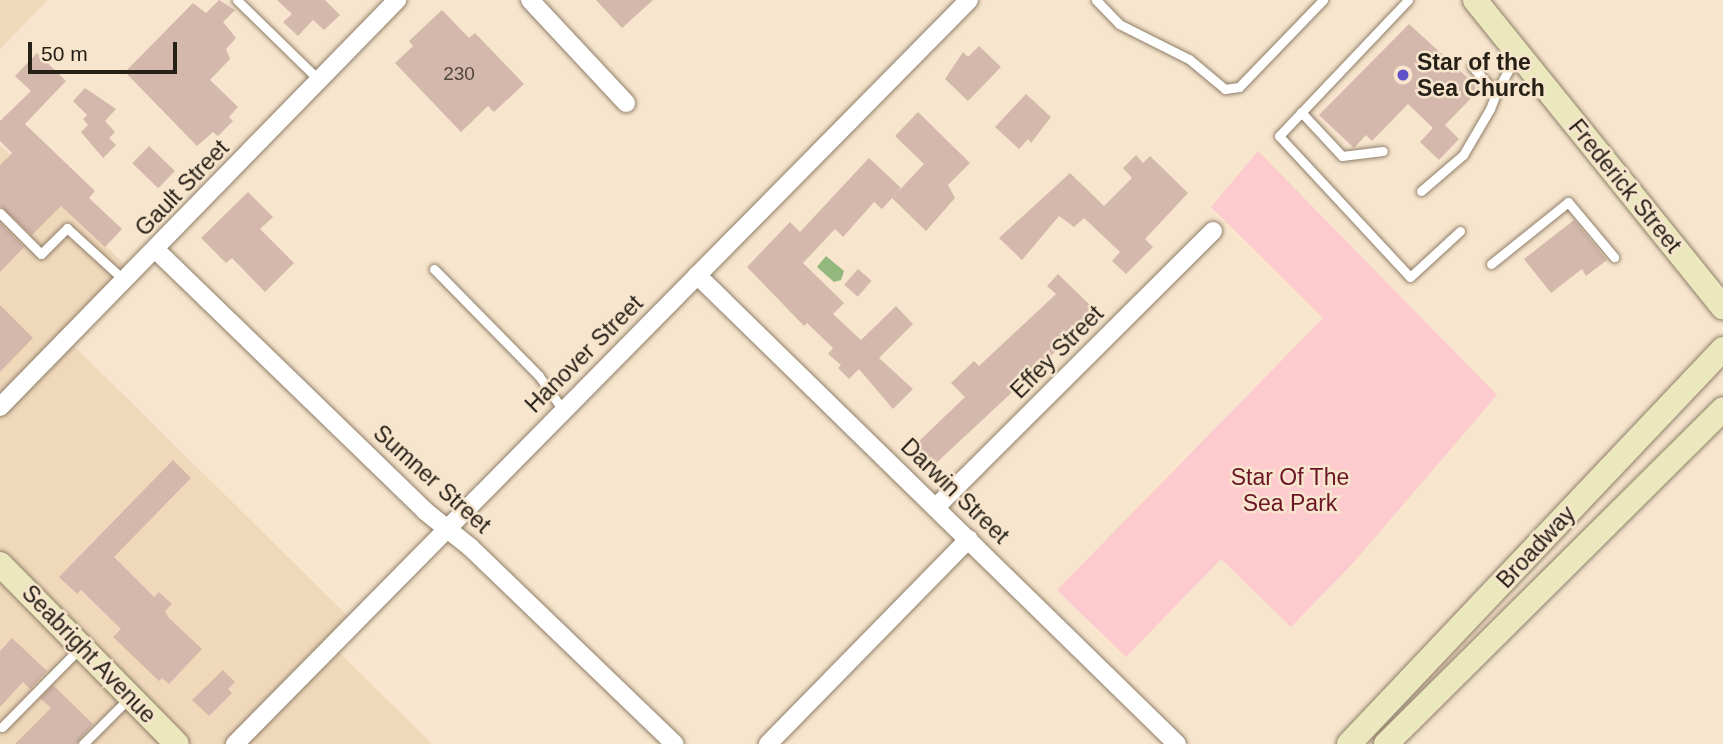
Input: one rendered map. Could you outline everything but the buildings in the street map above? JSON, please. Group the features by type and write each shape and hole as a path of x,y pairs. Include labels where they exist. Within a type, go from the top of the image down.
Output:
{"main road":[{"name":"Frederick Street","path":"1475,0 1723,307"},
{"name":"Broadway","path":"1349,744 1723,349"},
{"name":"Broadway","path":"1386,744 1723,408"},
{"name":"Seabright Avenue","path":"0,564 177,744"}],"street":[{"name":"Gault Street","path":"0,407 397,0"},
{"path":"530,0 626,103"},
{"name":"Hanover Street","path":"235,744 969,0"},
{"name":"Effey Street","path":"936,507 1213,230"},
{"name":"Sumner Street","path":"156,250 445,530 470,547 675,744"},
{"name":"Darwin Street","path":"698,275 1177,744"},
{"path":"768,744 969,539"}],"lane":[{"path":"237,0 319,80"},
{"path":"1096,0 1119,24 1189,59 1225,89 1239,87 1323,0"},
{"path":"1408,0 1279,136 1410,277 1460,231"},
{"path":"1421,191 1463,155 1518,53"},
{"path":"1472,66 1496,93"},
{"path":"1301,112 1342,156 1383,151"},
{"path":"1491,264 1568,202 1614,257"},
{"path":"0,213 41,254 66,228 125,281"},
{"path":"434,269 538,376 564,410"},
{"path":"2,727 83,646"},
{"path":"83,744 131,696"}],"shaded area":[{"path":"0,0 48,0 0,49"},
{"path":"0,145 134,273 70,342 357,625 335,648 432,744 0,744"},
{"path":"826,256 844,271 841,280 834,282 817,267"}],"green space":[{"name":"Star Of The Sea Park","path":"1258,151 1497,395 1353,563 1291,627 1221,559 1126,657 1057,590 1323,318 1211,207"}],"place":[{"name":"Star of the Sea Church","path":"1403,75"}]}
